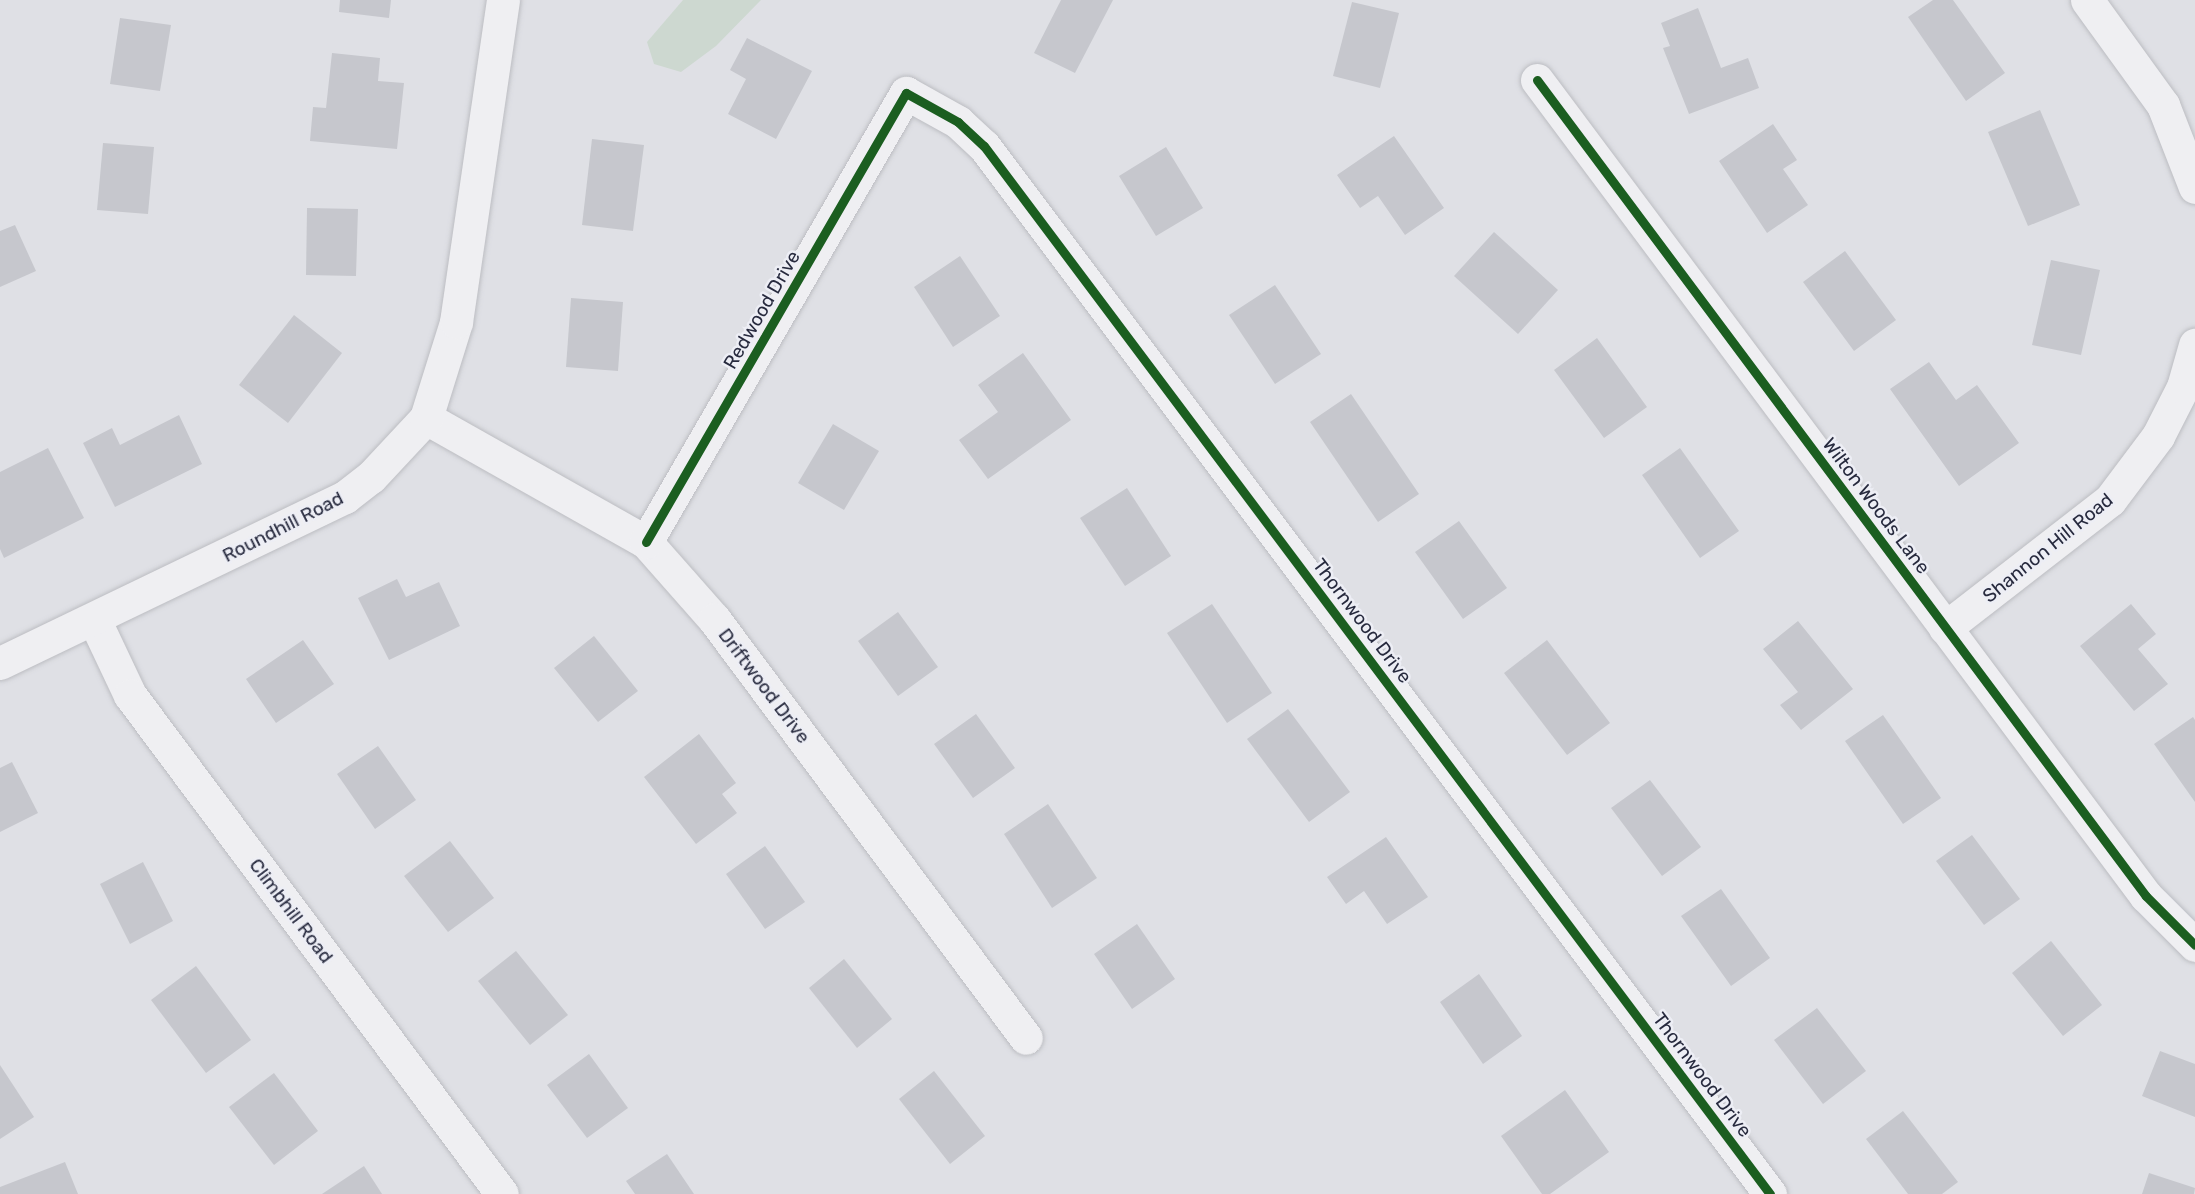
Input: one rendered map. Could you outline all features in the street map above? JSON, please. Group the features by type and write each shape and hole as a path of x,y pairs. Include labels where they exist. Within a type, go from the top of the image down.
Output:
{"street":[{"name":"Roundhill Road","path":"0,663 345,498 371,477 426,418 456,322 503,0"},
{"path":"2087,0 2163,105 2195,187"},
{"name":"Wilton Woods Lane","path":"1537,80 2146,896 2195,945"},
{"name":"Redwood Drive","path":"646,542 906,93"},
{"name":"Thornwood Drive","path":"906,93 958,122 984,146 1770,1194"},
{"name":"Shannon Hill Road","path":"1945,628 2090,518 2123,485 2158,436 2183,387 2195,345"},
{"name":"Driftwood Drive","path":"426,418 646,542 714,619 1026,1038"},
{"name":"Climbhill Road","path":"94,619 130,695 502,1194"}],"shaded area":[{"path":"683,0 761,0 716,46 681,72 654,64 647,42"}],"building":[{"path":"340,0 391,0 389,18 339,12"},
{"path":"1061,0 1113,0 1075,73 1034,53"},
{"path":"1933,0 1953,0 2005,73 1966,101 1908,17"},
{"path":"1352,2 1399,13 1380,88 1333,76"},
{"path":"1698,8 1721,68 1748,58 1759,88 1689,114 1663,48 1670,46 1661,23"},
{"path":"120,18 171,25 160,91 110,84"},
{"path":"747,38 812,71 776,139 728,114 746,79 730,70"},
{"path":"332,53 380,58 378,81 404,83 397,149 310,141 313,107 326,108"},
{"path":"2040,110 2080,205 2028,226 1988,132"},
{"path":"1773,124 1797,160 1783,169 1808,205 1767,233 1719,161"},
{"path":"1394,136 1444,208 1405,235 1378,196 1360,208 1337,175"},
{"path":"592,139 644,145 633,231 582,225"},
{"path":"103,143 154,147 148,214 97,210"},
{"path":"1166,147 1203,208 1156,236 1119,176"},
{"path":"307,208 358,209 356,276 306,275"},
{"path":"15,225 36,271 0,287 0,231"},
{"path":"1494,232 1558,290 1518,334 1454,276"},
{"path":"1845,251 1896,320 1854,351 1803,282"},
{"path":"960,256 1000,316 953,347 914,287"},
{"path":"2051,260 2100,270 2081,355 2032,345"},
{"path":"1275,285 1321,354 1275,384 1229,315"},
{"path":"571,298 623,302 618,371 566,367"},
{"path":"294,315 342,353 288,423 239,385"},
{"path":"1597,338 1647,407 1604,438 1554,370"},
{"path":"1023,353 1071,420 988,479 959,440 998,412 978,385"},
{"path":"1929,362 1956,400 1977,385 2019,443 1959,486 1890,389"},
{"path":"1351,394 1419,494 1378,522 1310,422"},
{"path":"179,415 202,464 115,507 83,443 112,428 120,445"},
{"path":"833,424 879,451 844,510 798,483"},
{"path":"48,448 84,518 4,558 0,549 0,472"},
{"path":"1680,448 1739,531 1700,558 1642,475"},
{"path":"1127,488 1171,556 1125,586 1080,518"},
{"path":"1459,521 1507,588 1463,619 1415,552"},
{"path":"397,579 406,597 439,582 460,626 389,660 358,598"},
{"path":"1212,604 1272,693 1227,723 1167,633"},
{"path":"2131,604 2156,634 2138,649 2168,684 2134,711 2080,646"},
{"path":"898,612 938,667 898,696 858,641"},
{"path":"1798,621 1853,689 1801,730 1780,705 1798,692 1763,649"},
{"path":"594,636 638,691 598,722 554,668"},
{"path":"303,640 334,684 276,723 246,679"},
{"path":"1547,640 1610,723 1567,755 1504,673"},
{"path":"1288,709 1350,792 1309,822 1247,739"},
{"path":"976,714 1015,768 973,798 934,744"},
{"path":"1883,715 1941,798 1903,824 1845,741"},
{"path":"2193,717 2195,720 2195,802 2154,744"},
{"path":"699,734 736,783 722,794 737,813 696,844 644,777"},
{"path":"378,746 416,800 375,829 337,774"},
{"path":"12,762 38,813 0,832 0,768"},
{"path":"1650,780 1701,847 1662,876 1611,808"},
{"path":"1048,804 1097,878 1052,908 1004,834"},
{"path":"1972,835 2020,899 1984,925 1936,861"},
{"path":"1386,837 1428,897 1387,924 1364,891 1346,904 1327,877"},
{"path":"450,841 494,898 448,932 404,876"},
{"path":"765,846 805,902 765,929 726,874"},
{"path":"143,862 173,921 130,944 100,884"},
{"path":"1721,889 1770,958 1731,986 1681,916"},
{"path":"1137,924 1175,979 1132,1009 1094,954"},
{"path":"2051,941 2102,1005 2063,1036 2012,973"},
{"path":"516,951 568,1015 530,1045 478,981"},
{"path":"844,959 892,1019 857,1048 809,988"},
{"path":"196,966 251,1040 206,1073 151,1000"},
{"path":"1479,974 1522,1036 1483,1064 1440,1002"},
{"path":"1817,1008 1866,1071 1823,1104 1774,1040"},
{"path":"2160,1051 2195,1064 2195,1117 2142,1096"},
{"path":"589,1054 628,1108 587,1138 547,1085"},
{"path":"0,1065 34,1117 0,1139"},
{"path":"934,1071 985,1136 950,1164 899,1099"},
{"path":"274,1073 318,1131 274,1165 229,1107"},
{"path":"1565,1090 1609,1152 1550,1194 1542,1194 1501,1136"},
{"path":"1903,1111 1958,1182 1942,1194 1908,1194 1866,1139"},
{"path":"667,1154 694,1194 635,1194 626,1181"},
{"path":"65,1162 78,1194 0,1194 0,1187"},
{"path":"364,1166 382,1194 322,1194"},
{"path":"2149,1173 2195,1188 2194,1194 2142,1194"}],"cycle path":[{"path":"1537,80 2146,896 2195,945"},
{"path":"646,542 906,93 958,122 984,146 1770,1194"}]}
